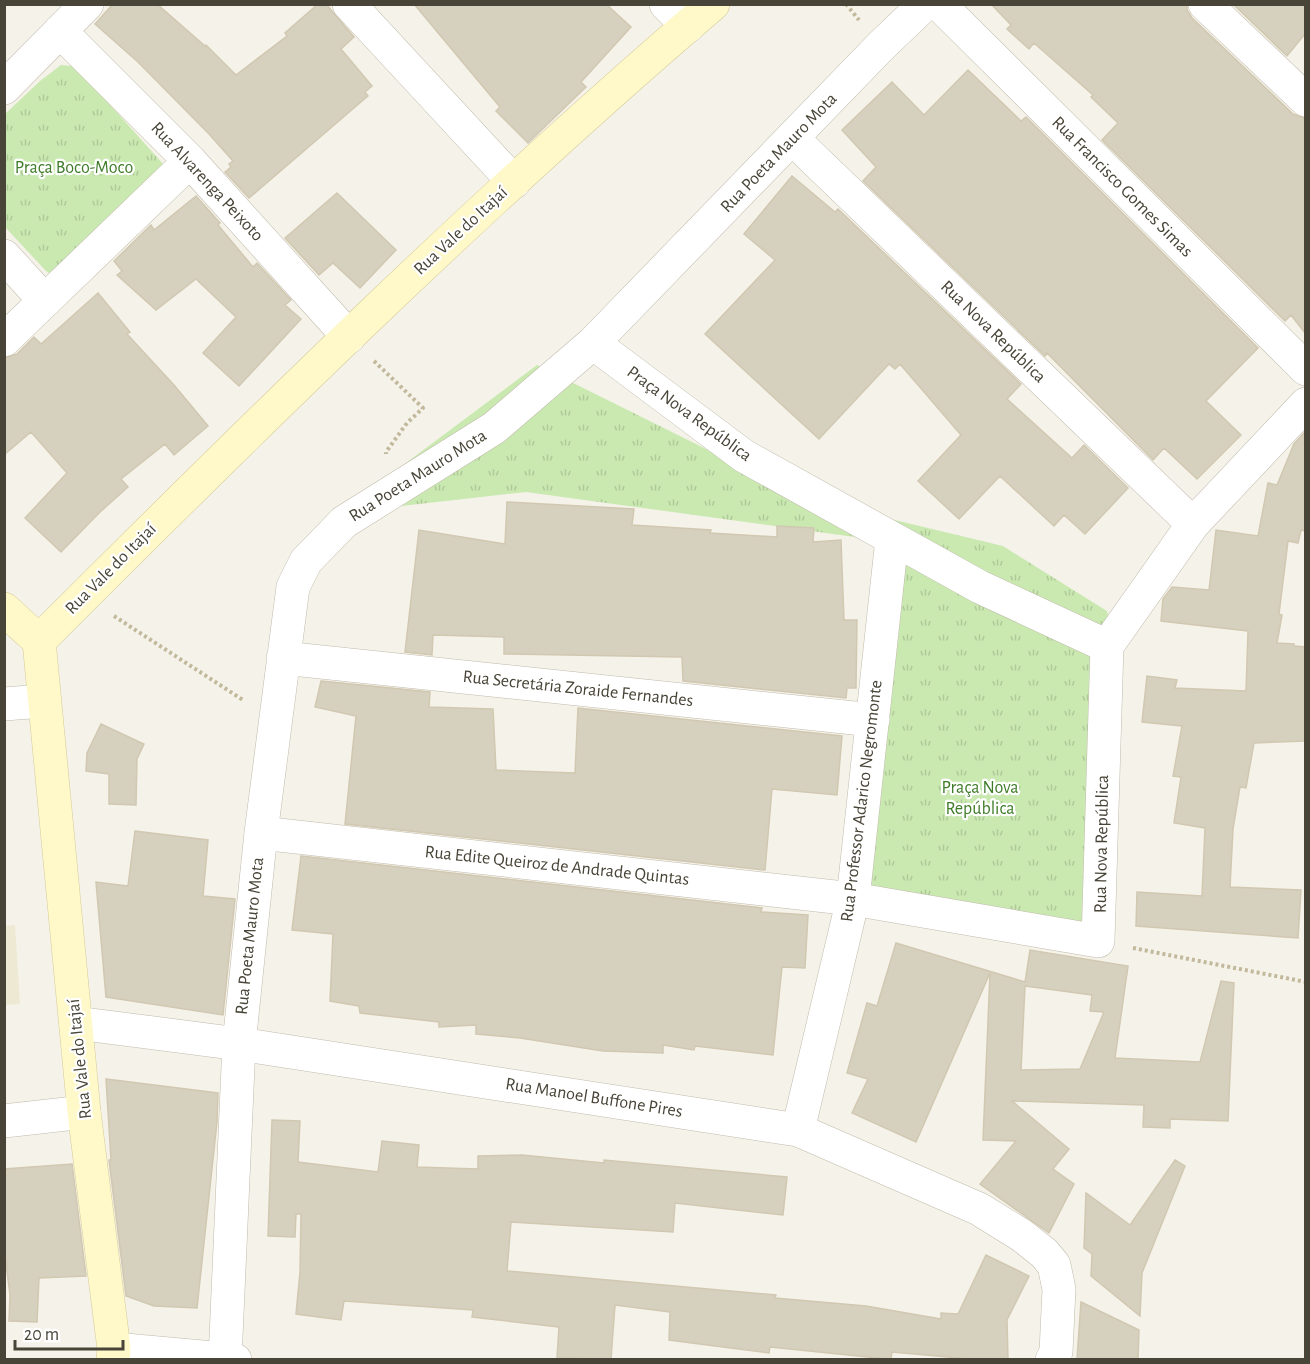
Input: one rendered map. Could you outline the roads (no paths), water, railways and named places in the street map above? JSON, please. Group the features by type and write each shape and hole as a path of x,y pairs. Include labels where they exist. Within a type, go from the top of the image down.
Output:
{"main road":[{"name":"Rua Vale do Itajaí","path":"114,1354 84,1112 39,641 292,390 514,182 677,15 713,4"},
{"path":"4,609 39,641"}],"street":[{"path":"4,88 87,4"},
{"path":"349,4 514,182"},
{"name":"Rua Poeta Mauro Mota","path":"229,1359 239,1044 261,833 293,587 306,561 344,522 494,428 593,343 881,46 925,4"},
{"name":"Rua Francisco Gomes Simas","path":"939,4 1305,369"},
{"path":"1205,4 1305,100"},
{"name":"Rua Alvarenga Peixoto","path":"60,31 190,161 349,337"},
{"name":"Rua Nova República","path":"793,139 1193,524"},
{"path":"4,340 190,161"},
{"path":"4,256 45,301"},
{"name":"Praça Nova República","path":"593,343 744,456 980,587 1107,646"},
{"path":"1107,646 1193,524 1305,404"},
{"name":"Rua Professor Adarico Negromonte","path":"798,1130 853,899 892,539"},
{"name":"Rua Nova República","path":"853,899 1098,941 1107,646"},
{"name":"Rua Secretária Zoraide Fernandes","path":"284,658 873,720"},
{"path":"4,704 43,701"},
{"name":"Rua Edite Queiroz de Andrade Quintas","path":"261,833 853,899"},
{"name":"Rua Manoel Buffone Pires","path":"76,1023 239,1044 798,1130 979,1209 1044,1253 1054,1265 1059,1289 1056,1352 1052,1359"},
{"path":"4,1121 84,1112"},
{"path":"114,1354 229,1359"}],"park label":[{"name":"Praça Boco-Moco","path":"74,168"}]}
